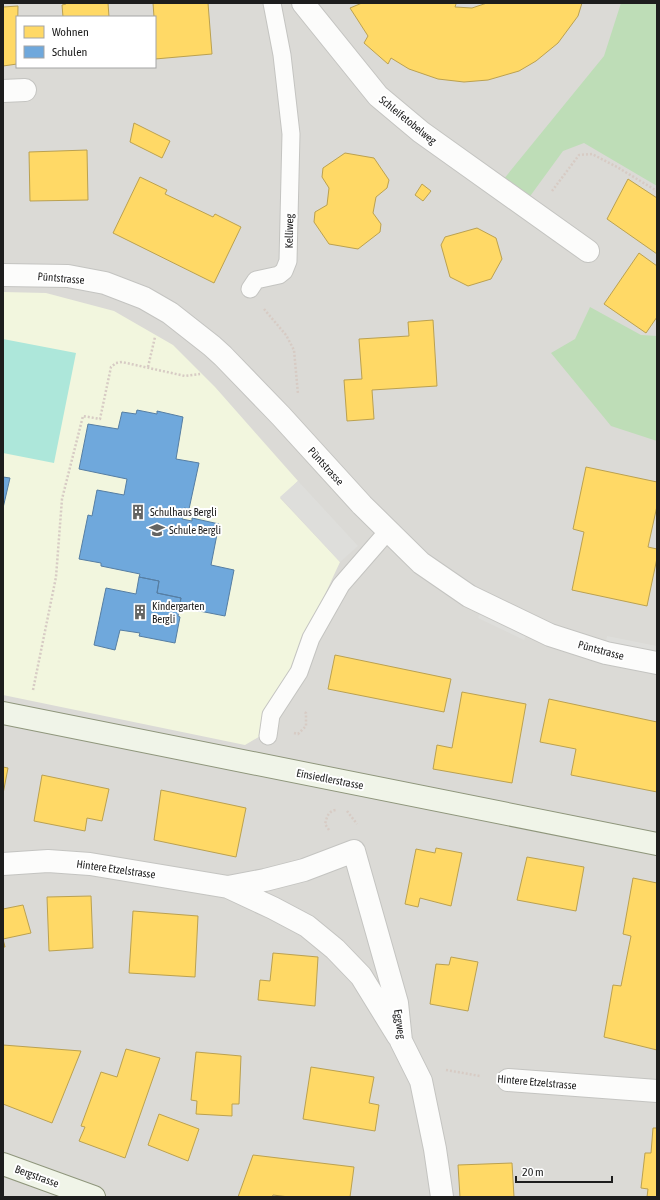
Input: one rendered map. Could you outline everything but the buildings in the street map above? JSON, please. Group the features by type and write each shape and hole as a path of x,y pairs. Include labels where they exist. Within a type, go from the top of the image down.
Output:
{"main road":[{"name":"Einsiedlerstrasse","path":"3,713 657,844"},
{"name":"Bergstrasse","path":"3,1164 94,1197"}],"street":[{"name":"Schleifetobelweg","path":"303,3 378,96 421,132 588,251"},
{"path":"3,91 25,90"},
{"name":"Püntstrasse","path":"3,275 68,276 105,283 144,298 170,313 223,356 281,416 362,505 421,563 470,596 550,634 606,653 657,663"},
{"name":"Hintere Etzelstrasse","path":"228,887 265,880 304,870 354,851"},
{"name":"Eggweg","path":"354,851 397,1003 401,1041 421,1081 435,1149 442,1197"},
{"name":"Hintere Etzelstrasse","path":"3,864 48,861 90,864 228,887 273,908 306,926 335,949 361,976 401,1041"},
{"name":"Hintere Etzelstrasse","path":"508,1080 657,1091"}],"lane":[{"name":"Kelliweg","path":"250,289 256,280 279,275 284,271 288,262 291,134 282,55 272,3"},
{"path":"268,736 271,715 299,672 311,638 341,585 388,531"}],"path":[{"path":"536,214 579,155 592,154 657,191"},
{"path":"250,289 255,300 286,335 294,350 299,392 296,401 281,416"},
{"path":"148,367 153,345"},
{"path":"33,690 56,577 62,499 83,416 100,419 111,367 116,363 122,362 185,376 206,374 223,356"},
{"name":"Hintere Etzelstrasse","path":"421,1081 445,1069 508,1080"}],"shaded area":[{"path":"3,3 657,3 657,1197 3,1197"},
{"name":"Schule Bergli","path":"3,292 46,293 114,311 173,345 215,387 298,481 280,498 340,562 269,715 262,735 245,745 3,695"},
{"path":"3,339 76,353 54,463 3,453"},
{"path":"298,481 358,546 340,562 280,497"},
{"path":"483,609 528,631 524,640 478,618"},
{"path":"607,636 657,646 657,657 605,647"}],"green space":[{"path":"621,3 657,3 657,186 584,143 563,151 528,199 503,180 604,56"},
{"path":"590,307 641,335 657,336 657,441 611,426 551,353 575,339"}],"place":[{"name":"Schulhaus Bergli","path":"138,512"},
{"name":"Schule Bergli","path":"157,530"},
{"name":"Kindergarten Bergli","path":"140,612"}]}
